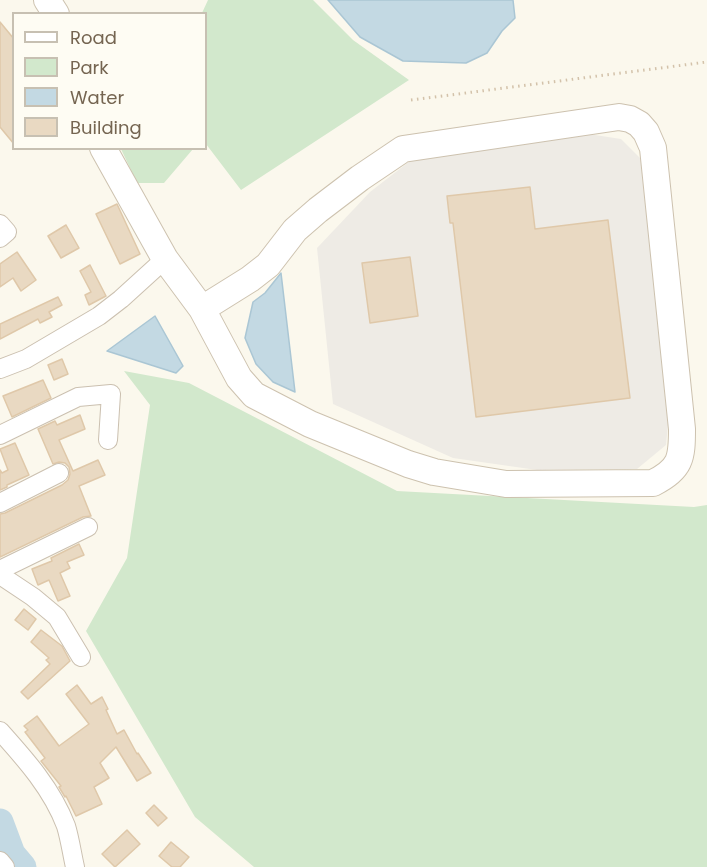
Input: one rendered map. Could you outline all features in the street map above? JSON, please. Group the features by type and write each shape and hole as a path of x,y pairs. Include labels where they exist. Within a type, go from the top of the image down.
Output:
{"street":[{"path":"104,150 165,259 201,309 239,378 254,395 310,424 408,464 434,472 506,484 653,483 665,477 679,460 682,450 682,429 653,148 646,132 630,119 619,117 573,123 403,149 318,210 296,230 268,265 250,279 201,309"},
{"path":"0,224 7,232 0,238"},
{"path":"0,369 26,359 99,316 165,259"},
{"path":"0,435 78,397 111,394 108,440"},
{"path":"0,503 59,473"},
{"path":"0,570 88,527"},
{"path":"0,576 33,597 57,617 81,657"},
{"path":"0,732 28,762 54,799 66,828 75,867"},
{"path":"0,861 5,867"}],"path":[{"path":"411,100 707,62"}],"shaded area":[{"path":"582,133 621,139 642,160 669,415 666,445 637,469 537,470 453,458 333,404 317,248 370,192 410,161"}],"green space":[{"path":"208,0 313,0 353,40 409,80 241,190 207,145 207,12 202,12"},
{"path":"121,150 192,150 164,183 137,183"},
{"path":"124,371 189,383 397,491 694,507 707,505 707,867 254,867 195,817 86,631 127,558 150,405"}],"water":[{"path":"328,0 513,0 515,18 502,31 487,53 466,63 403,61 360,37"},
{"path":"281,273 295,392 273,382 256,364 245,338 253,302 265,293"},
{"path":"155,316 183,366 176,373 107,351"}],"building":[{"path":"0,22 12,37 12,142 0,127"},
{"path":"530,187 535,229 608,220 630,398 476,417 453,223 450,223 447,196"},
{"path":"117,204 140,254 120,264 96,214"},
{"path":"66,225 79,248 61,258 48,236"},
{"path":"17,252 36,280 21,291 13,278 0,287 0,264"},
{"path":"410,257 418,316 370,323 362,263"},
{"path":"90,265 106,296 89,305 85,295 91,292 80,271"},
{"path":"58,297 62,305 49,312 52,317 40,323 38,319 0,339 0,324"},
{"path":"62,359 68,374 54,380 48,365"},
{"path":"43,380 51,398 12,417 3,396"},
{"path":"80,415 85,429 59,440 73,471 98,460 105,475 79,486 91,516 83,517 0,557 0,514 62,485 68,480 70,474 69,467 65,463 53,464 38,429 55,421 57,425"},
{"path":"15,443 29,475 0,490 0,470 2,473 8,470 0,449"},
{"path":"79,544 84,555 67,562 70,568 60,573 70,596 58,601 49,580 38,585 32,569 52,561 51,558"},
{"path":"24,609 36,619 28,630 15,620"},
{"path":"41,630 62,646 70,661 28,699 21,692 50,664 46,660 49,658 31,642"},
{"path":"77,685 91,704 102,697 117,734 124,730 151,773 137,781 116,747 100,763 109,778 94,787 102,804 76,816 59,787 61,786 41,761 45,758 25,732 28,730 24,726 37,716 59,746 89,724 66,694"},
{"path":"154,805 167,818 158,826 146,813"},
{"path":"127,830 140,844 115,867 102,854"},
{"path":"171,842 189,857 180,867 172,867 159,856"}],"waterway":[{"path":"0,822 12,854 23,867"}]}
